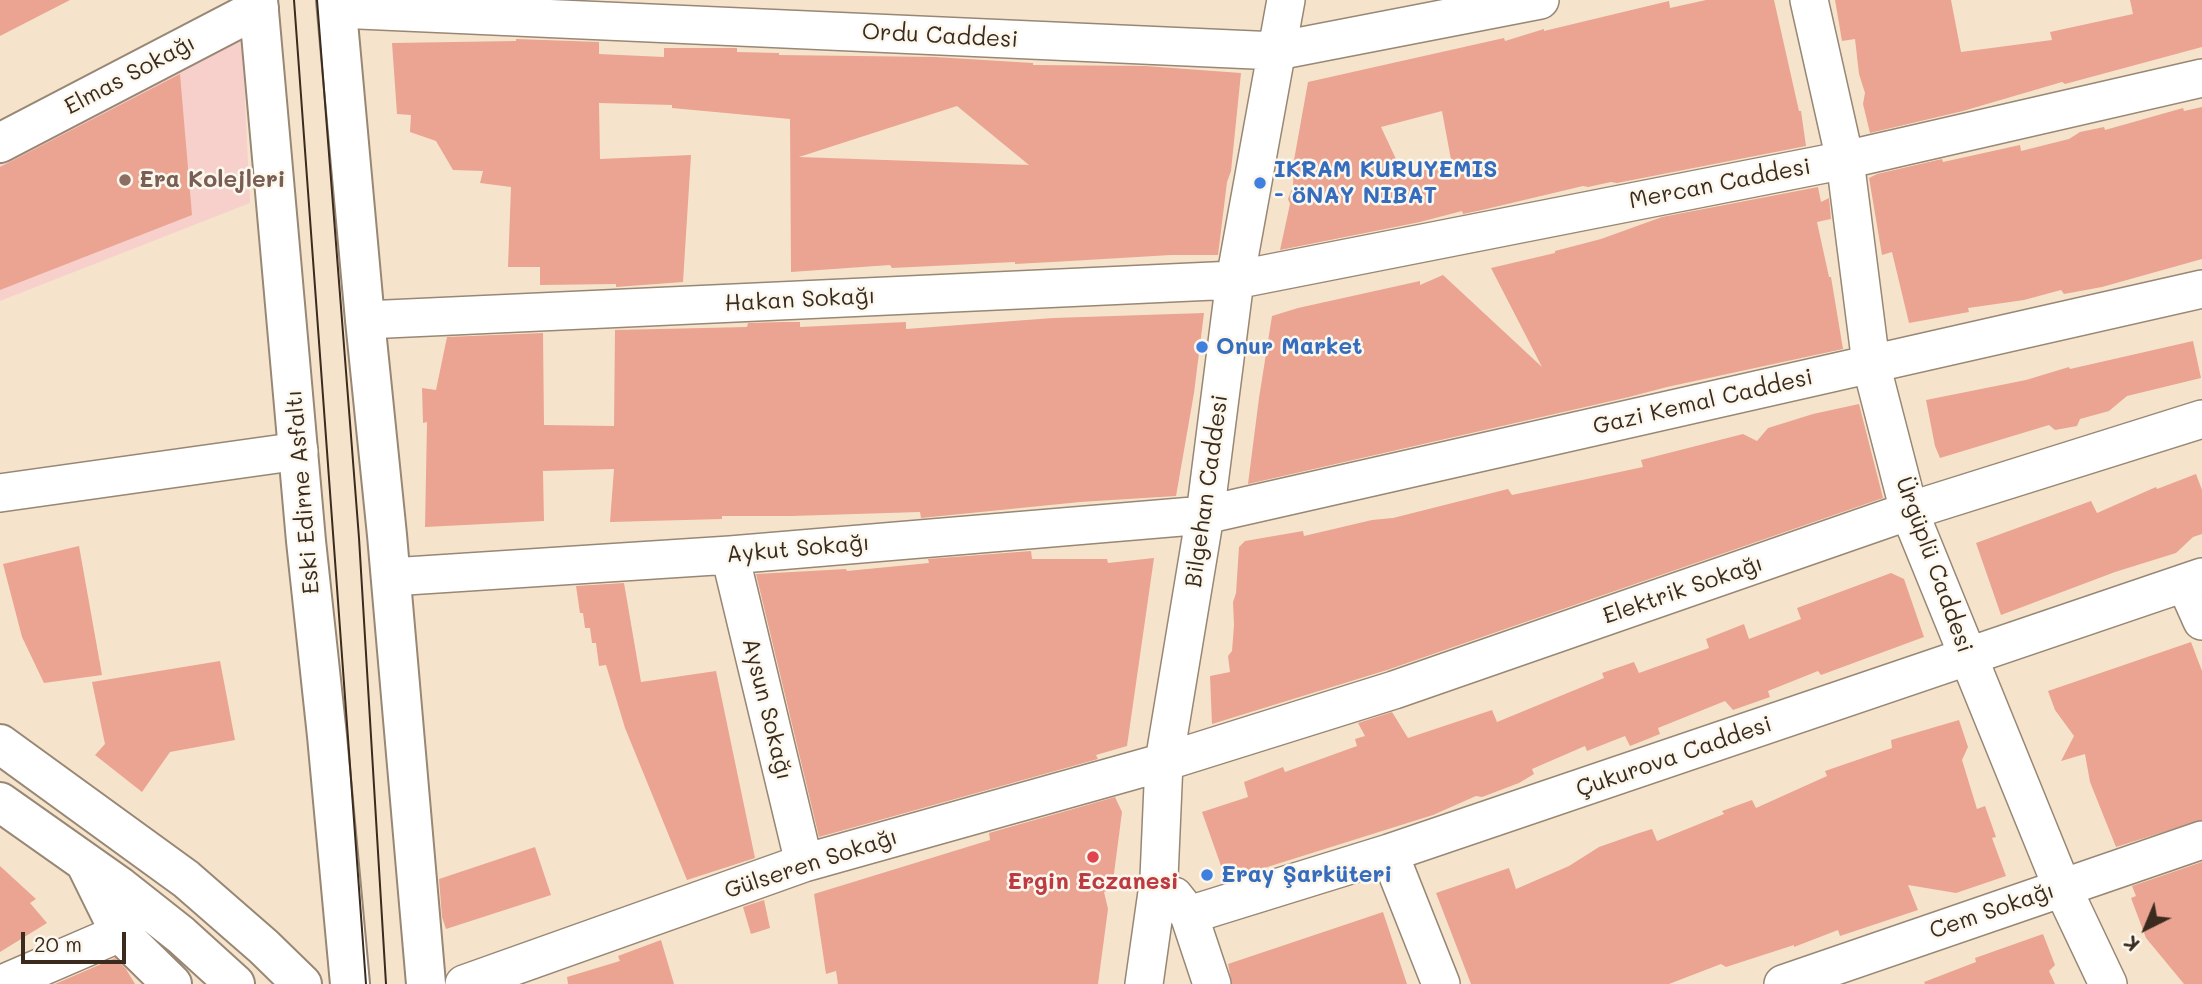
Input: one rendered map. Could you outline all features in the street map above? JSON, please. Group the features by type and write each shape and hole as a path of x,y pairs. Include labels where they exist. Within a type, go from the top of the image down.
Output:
{"main road":[{"name":"Elmas Sokağı","path":"0,143 259,4"},
{"name":"Eski Edirne Asfaltı","path":"259,4 350,984"},
{"path":"336,4 391,577 426,984"},
{"path":"0,744 186,879 302,984"},
{"path":"0,802 181,935 235,984"},
{"path":"86,864 120,933 172,984"}],"street":[{"name":"Bilgehan Caddesi","path":"1144,984 1159,878 1164,762 1205,515 1236,280 1286,0"},
{"name":"Ordu Caddesi","path":"336,4 1277,51 1540,0"},
{"name":"Ürgüplü Caddesi","path":"1809,0 1845,160 1871,364 1909,511 2062,887 2108,984"},
{"name":"Mercan Caddesi","path":"1236,280 1845,160 2202,78"},
{"name":"Hakan Sokağı","path":"365,320 1236,280"},
{"name":"Gazi Kemal Caddesi","path":"1205,515 2202,289"},
{"name":"Elektrik Sokağı","path":"1164,762 1394,690 1909,511 2202,419"},
{"path":"0,493 299,451"},
{"name":"Aykut Sokağı","path":"391,577 730,555 1205,515"},
{"name":"Aysun Sokağı","path":"730,555 804,863"},
{"path":"2194,580 2202,621"},
{"name":"Çukurova Caddesi","path":"1189,915 1390,853 2194,580"},
{"name":"Gülseren Sokağı","path":"464,984 804,863 1164,762"},
{"name":"Cem Sokağı","path":"1783,984 2202,840"},
{"path":"1390,853 1441,984"},
{"path":"1159,878 1189,915 1212,984"},
{"path":"2,984 120,933"}],"shaded area":[{"name":"Era Kolejleri","path":"226,39 242,40 250,203 0,301 0,157"}],"building":[{"path":"0,0 70,0 0,36"},
{"path":"1706,0 1774,0 1801,111 1806,146 1617,183 1583,186 1482,210 1463,214 1462,211 1280,250 1290,204 1288,199 1293,186 1294,160 1308,82 1504,38 1505,41 1544,29 1669,1 1670,8","holes":["1442,111 1452,165 1403,174 1381,127"]},
{"path":"1835,0 1951,0 1961,52 2052,40 2050,32 2133,14 2130,0 2202,0 2202,47 1870,133 1863,104 1865,93 1859,74 1855,39 1842,41"},
{"path":"599,42 599,54 664,57 664,48 737,48 737,52 779,55 935,57 1033,65 1145,66 1241,73 1231,171 1227,182 1218,255 892,268 890,265 791,272 790,119 672,108 672,105 599,103 600,159 691,155 683,282 616,287 616,284 540,285 540,267 508,267 511,187 480,183 483,171 453,170 436,141 410,132 411,115 397,114 392,43","holes":["957,106 1029,165 799,157"]},
{"name":"Era Kolejleri","path":"180,74 192,215 0,290 0,167"},
{"path":"2202,107 2202,259 2102,287 2064,294 2061,290 2024,300 1968,308 1969,312 1909,323 1892,252 1882,255 1869,178 1942,159 1943,162 2020,145 2021,151 2069,139 2080,132 2104,127 2105,130 2183,108 2184,111"},
{"path":"1818,187 1821,202 1829,198 1831,219 1817,222 1831,277 1843,349 1248,484 1272,316 1420,281 1420,285 1443,275 1542,367 1491,268 1555,253 1662,217"},
{"path":"1204,313 1194,393 1176,496 1080,502 921,518 920,512 722,516 722,519 610,522 614,469 543,471 544,521 425,527 427,422 423,423 422,388 436,390 447,337 543,333 544,425 614,426 615,330 747,327 748,323 782,322 800,322 800,327 906,322 906,329 1053,318"},
{"path":"2193,341 2201,378 2127,396 2109,411 2080,419 2077,426 2055,430 2049,425 1940,458 1926,400"},
{"path":"1859,404 1883,498 1387,670 1212,724 1210,676 1230,672 1228,656 1232,651 1233,602 1239,547 1245,541 1303,531 1304,536 1372,520 1393,518 1508,489 1512,495 1643,467 1641,460 1743,434 1757,441 1768,428"},
{"path":"2196,474 2202,490 2202,534 2193,537 2176,553 2115,572 2001,615 1976,543 2091,501 2097,513 2156,487 2157,489"},
{"path":"79,546 102,675 44,683 22,637 3,564"},
{"path":"1031,551 1032,559 1107,559 1108,563 1154,558 1127,746 1096,755 1098,759 819,837 756,574 847,571 929,563 928,559"},
{"path":"1891,573 1904,579 1924,637 1821,675 1818,671 1768,691 1770,697 1733,710 1725,701 1658,728 1660,734 1630,746 1625,736 1587,751 1585,746 1532,769 1534,774 1519,783 1482,797 1476,796 1433,815 1226,880 1202,812 1248,797 1244,782 1283,767 1285,772 1357,746 1355,739 1365,736 1358,723 1392,712 1408,738 1492,710 1497,722 1604,678 1602,673 1634,662 1639,673 1709,648 1706,639 1744,624 1749,639 1801,619 1797,608"},
{"path":"624,583 641,682 716,671 755,858 687,880 625,728 606,665 599,666 596,643 592,643 590,628 585,628 583,613 580,613 576,586"},
{"path":"2191,642 2202,671 2202,820 2116,847 2090,782 2085,754 2061,761 2074,736 2055,710 2048,691"},
{"path":"220,661 235,740 170,752 142,792 95,755 105,744 92,682"},
{"path":"1959,720 1968,747 1962,760 1977,809 1985,806 1996,837 1992,838 2006,876 1956,893 1908,885 1918,910 1840,936 1838,930 1794,947 1726,967 1721,964 1669,984 1471,984 1436,893 1509,868 1516,889 1569,866 1599,847 1636,834 1652,829 1657,841 1752,800 1756,808 1827,776 1825,771 1892,748 1891,740"},
{"path":"1115,797 1122,812 1112,889 1104,892 1108,909 1098,984 838,984 836,971 826,974 814,894 990,840 989,833"},
{"path":"535,847 551,895 446,929 442,917 439,879"},
{"path":"2202,862 2202,984 2184,984 2146,938 2131,898 2136,896 2132,886"},
{"path":"0,866 36,899 30,903 47,923 0,952"},
{"path":"764,900 770,928 751,934 743,907"},
{"path":"1383,912 1407,984 1232,984 1228,964"},
{"path":"2043,934 2055,965 2049,971 2055,984 1924,982 1976,962 1975,958"},
{"path":"661,940 674,984 568,984 567,977 620,961 618,956"},
{"path":"115,958 135,984 55,984"}],"tram line":[{"path":"294,0 366,984"},
{"path":"317,0 359,538 386,984"}],"place":[{"name":"Era Kolejleri","path":"125,180"},
{"name":"IKRAM KURUYEMIS - öNAY NIBAT","path":"1260,183"},
{"name":"Onur Market","path":"1202,347"},
{"name":"Ergin Eczanesi","path":"1093,857"},
{"name":"Eray Şarküteri","path":"1207,875"}]}
